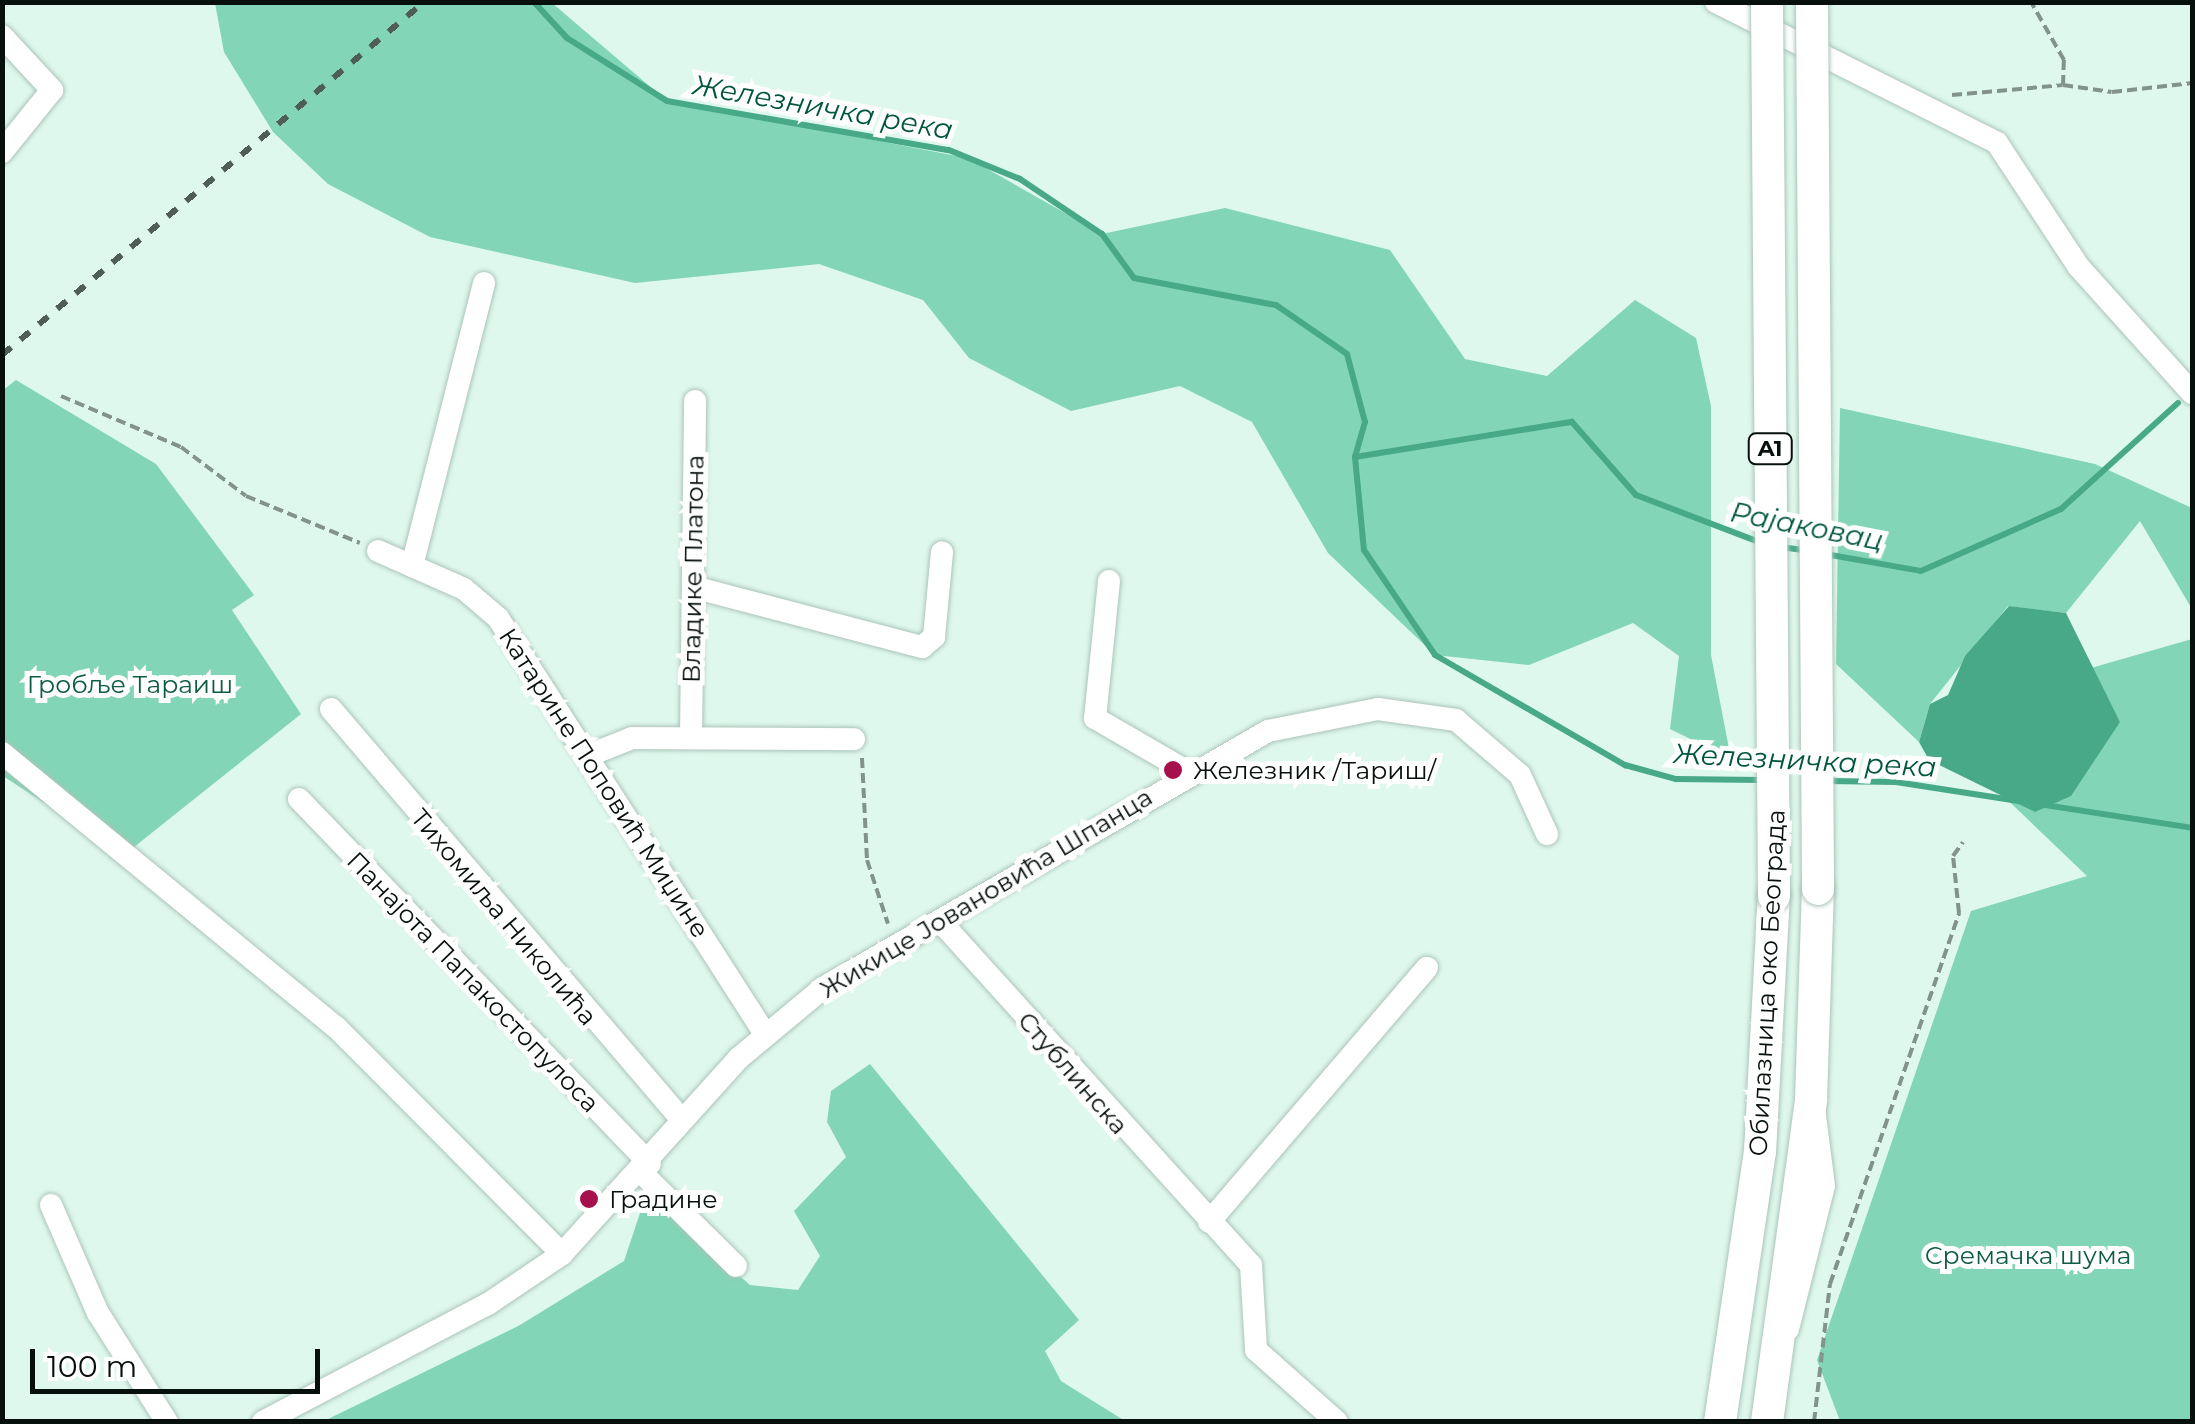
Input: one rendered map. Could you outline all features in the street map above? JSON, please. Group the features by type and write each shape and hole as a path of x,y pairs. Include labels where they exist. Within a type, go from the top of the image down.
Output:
{"highway":[{"name":"Обилазница око Београда","path":"1720,1422 1760,1152 1774,896 1767,2"},
{"name":"Обилазница око Београда","path":"1766,1422 1811,1099 1818,889 1812,2"}],"street":[{"path":"1716,2 1922,98 2009,155 2078,266 2192,392"},
{"path":"2,36 52,90 2,152"},
{"path":"412,566 484,284"},
{"name":"Владике Платона","path":"691,738 695,400"},
{"name":"Катарине Поповић Миџине","path":"378,551 412,566 498,618 764,1034"},
{"path":"693,587 922,647 934,637 942,552"},
{"path":"1110,581 1095,718 1188,772"},
{"name":"Тихомиља Николића","path":"331,709 682,1120"},
{"name":"Жикице Јовановића Шпанца","path":"263,1422 488,1304 562,1254 646,1168 682,1120 764,1034 894,943 940,921 1188,772 1325,714 1431,714 1482,735 1524,781 1547,834"},
{"path":"587,756 632,738 854,739"},
{"path":"2,754 336,1027 562,1254"},
{"name":"Панајота Папакостопулоса","path":"299,799 736,1266"},
{"name":"Стублинска","path":"940,921 1254,1269 1256,1350 1336,1422"},
{"path":"1209,1222 1428,968"},
{"path":"51,1205 98,1314 168,1422"}],"path":[{"path":"2031,2 2064,60 2062,85"},
{"path":"1922,98 2062,85 2112,92 2192,83"},
{"path":"60,396 181,447 246,496 378,551"},
{"path":"854,739 867,860 894,943"},
{"path":"1814,1422 1830,1284 1959,913 1953,856 1963,842"}],"green space":[{"path":"215,3 552,3 667,101 968,158 1102,234 1225,208 1390,250 1465,359 1547,376 1635,300 1696,338 1711,406 1711,655 1731,759 1670,729 1679,656 1633,623 1529,665 1435,655 1328,553 1252,422 1180,386 1071,411 969,358 923,300 819,264 635,283 430,237 328,184 273,132 224,52"},
{"name":"Гробље Тараиш","path":"16,380 156,464 254,595 232,610 301,714 124,855 3,776 2,391"},
{"path":"1840,408 2095,464 2192,508 2192,609 2140,521 2066,613 2008,606 1930,704 1919,742 1836,664"},
{"name":"Сремачка шума","path":"2192,639 2192,1421 1840,1421 1817,1360 1971,911 2087,876 1995,788 2035,812 2120,722 2091,668"},
{"path":"870,1064 1079,1320 1045,1351 1061,1381 1125,1421 322,1422 520,1325 624,1261 646,1195 750,1285 798,1290 820,1256 794,1211 846,1157 827,1122 831,1091"}],"shaded area":[{"path":"2009,606 2066,613 2120,722 2071,796 2035,812 1929,760 1919,742 1930,704 1948,695 1965,656"}],"waterway":[{"name":"Железничка река","path":"534,2 567,38 667,101 949,150 1020,179 1102,234 1134,278 1276,305 1347,354 1365,422 1355,457 1364,550 1435,655 1625,765 1676,779 1761,780"},
{"name":"Рајаковац","path":"1825,554 1921,571 2061,509 2178,403"},
{"name":"Рајаковац","path":"1355,457 1572,422 1636,495 1764,544"},
{"name":"Рајаковац","path":"1781,547 1808,551"},
{"name":"Железничка река","path":"1828,781 1896,782 2192,828"}],"railway":[{"path":"2,355 424,2"}],"place":[{"name":"Железник /Тариш/","path":"1173,770"},
{"name":"Градине","path":"589,1199"}]}
